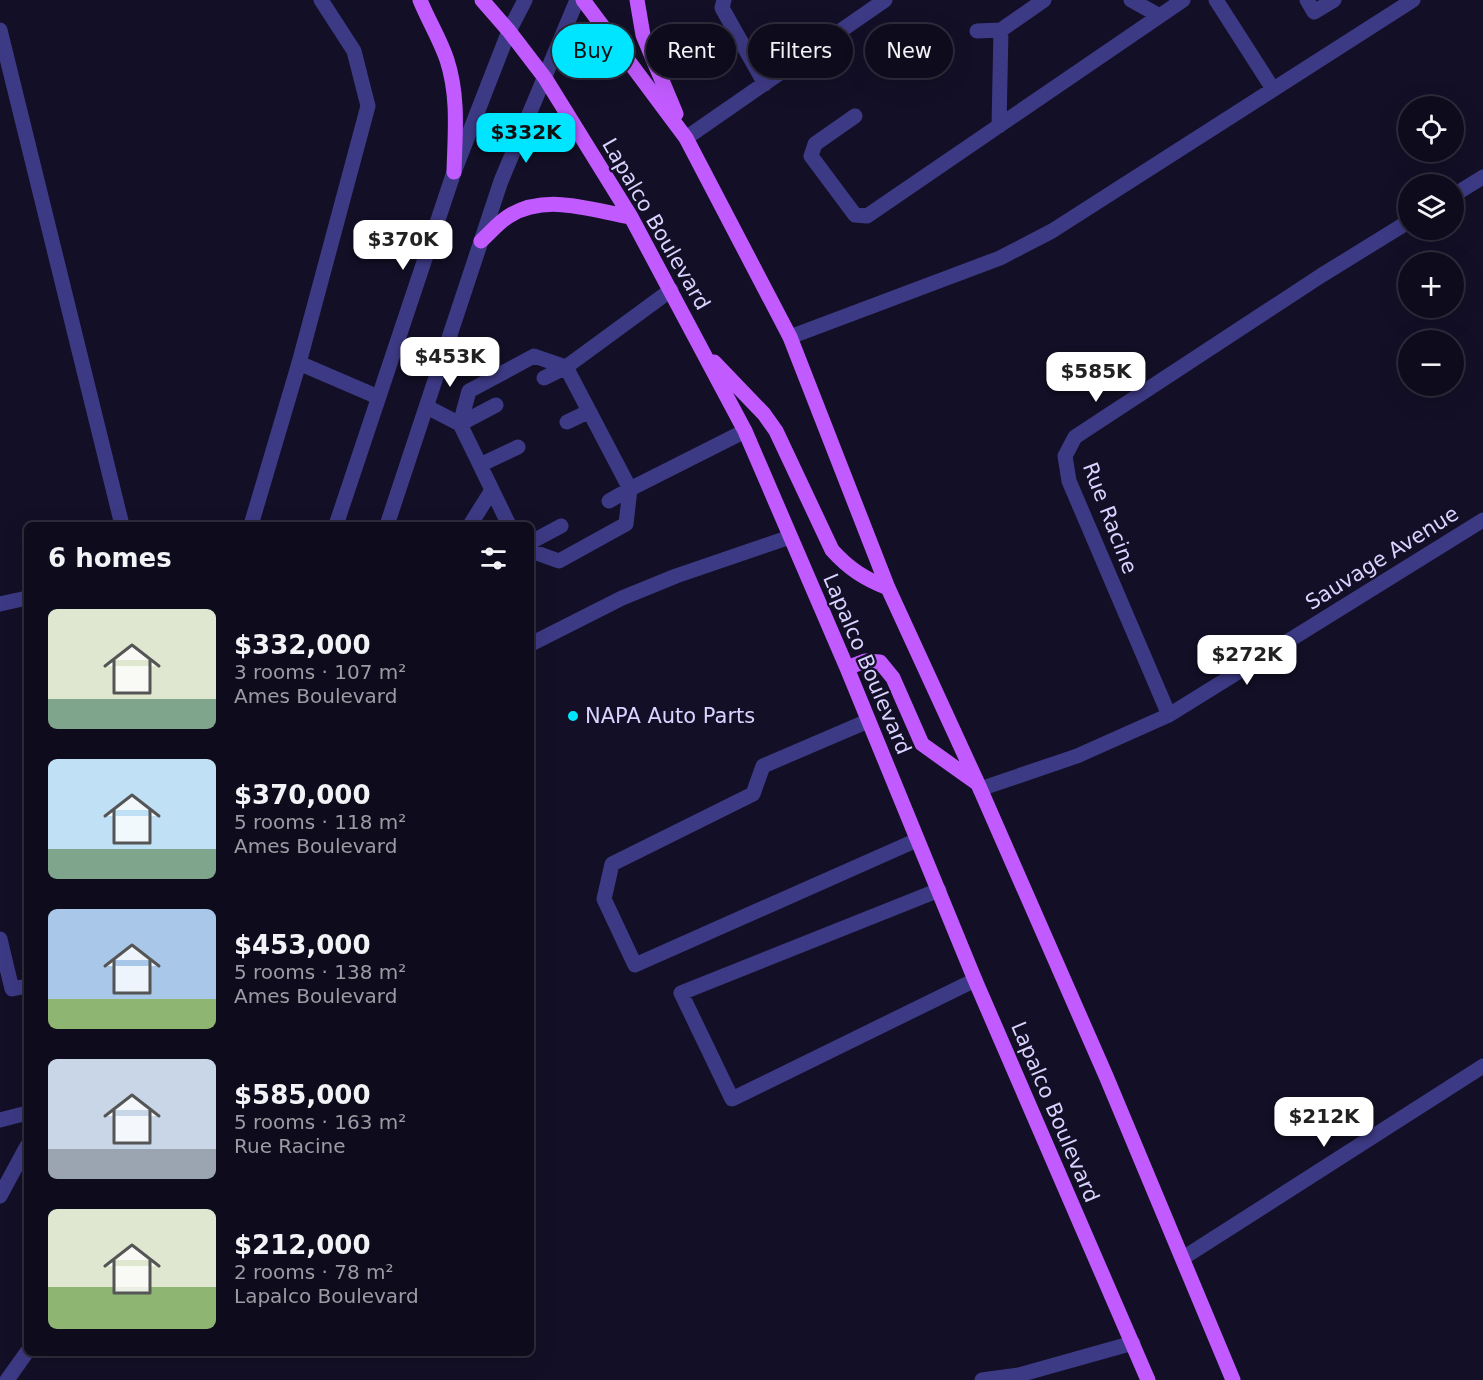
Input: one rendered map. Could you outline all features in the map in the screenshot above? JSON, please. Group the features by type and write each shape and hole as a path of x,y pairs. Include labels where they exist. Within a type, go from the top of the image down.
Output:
{"main road":[{"path":"420,0 447,60 454,90 456,109 454,172"},
{"name":"Lapalco Boulevard","path":"482,0 545,78 631,217 745,431 847,668 975,980 1148,1380"},
{"path":"583,0 686,138"},
{"path":"637,0 643,35 686,138 790,337 888,588 1073,1001 1233,1380"},
{"path":"481,241 508,217 541,204 556,203 631,217"},
{"path":"702,349 764,414 776,431 832,550 845,565 864,578 888,588"},
{"path":"847,668 865,661 880,662 893,678 922,744 979,787"}],"street":[{"path":"252,522 299,363 368,106 354,51 321,0"},
{"path":"337,522 454,172 509,31 525,0"},
{"path":"388,522 501,181 577,0"},
{"path":"724,0 722,8 765,84"},
{"path":"686,138 885,0"},
{"path":"977,31 1001,30 1044,0"},
{"path":"1131,0 1160,16"},
{"path":"855,116 815,144 811,156 855,215 867,216 1184,0"},
{"path":"1216,0 1273,89"},
{"path":"1307,0 1314,12 1334,0"},
{"path":"790,337 1000,258 1052,231 1413,0"},
{"path":"0,30 121,522"},
{"path":"999,126 1001,30"},
{"path":"1464,189 1483,177"},
{"name":"Rue Racine","path":"1169,715 1069,481 1065,456 1075,437 1322,275 1398,228"},
{"path":"544,378 566,367 671,290"},
{"path":"460,424 469,391 534,356 566,367 630,489 626,524 559,561 534,552"},
{"path":"299,363 378,397"},
{"path":"460,424 496,405"},
{"path":"427,406 460,424 508,522"},
{"path":"567,422 588,412"},
{"path":"609,501 745,431"},
{"path":"480,465 518,447"},
{"path":"472,522 492,490"},
{"name":"Sauvage Avenue","path":"979,787 1077,756 1169,715 1483,520"},
{"path":"534,540 561,526"},
{"path":"534,642 622,598 676,576 790,537"},
{"path":"0,604 24,599"},
{"path":"868,721 763,766 753,794 612,864 604,898 635,965 918,840"},
{"path":"939,890 681,993 732,1099 975,980"},
{"path":"0,939 12,989 24,987"},
{"path":"1183,1258 1483,1066"},
{"path":"0,1120 24,1114"},
{"path":"0,1196 24,1152"},
{"path":"982,1380 1019,1375 1132,1343"},
{"path":"7,1380 24,1356"}],"place":[{"name":"NAPA Auto Parts","path":"573,716"}]}
